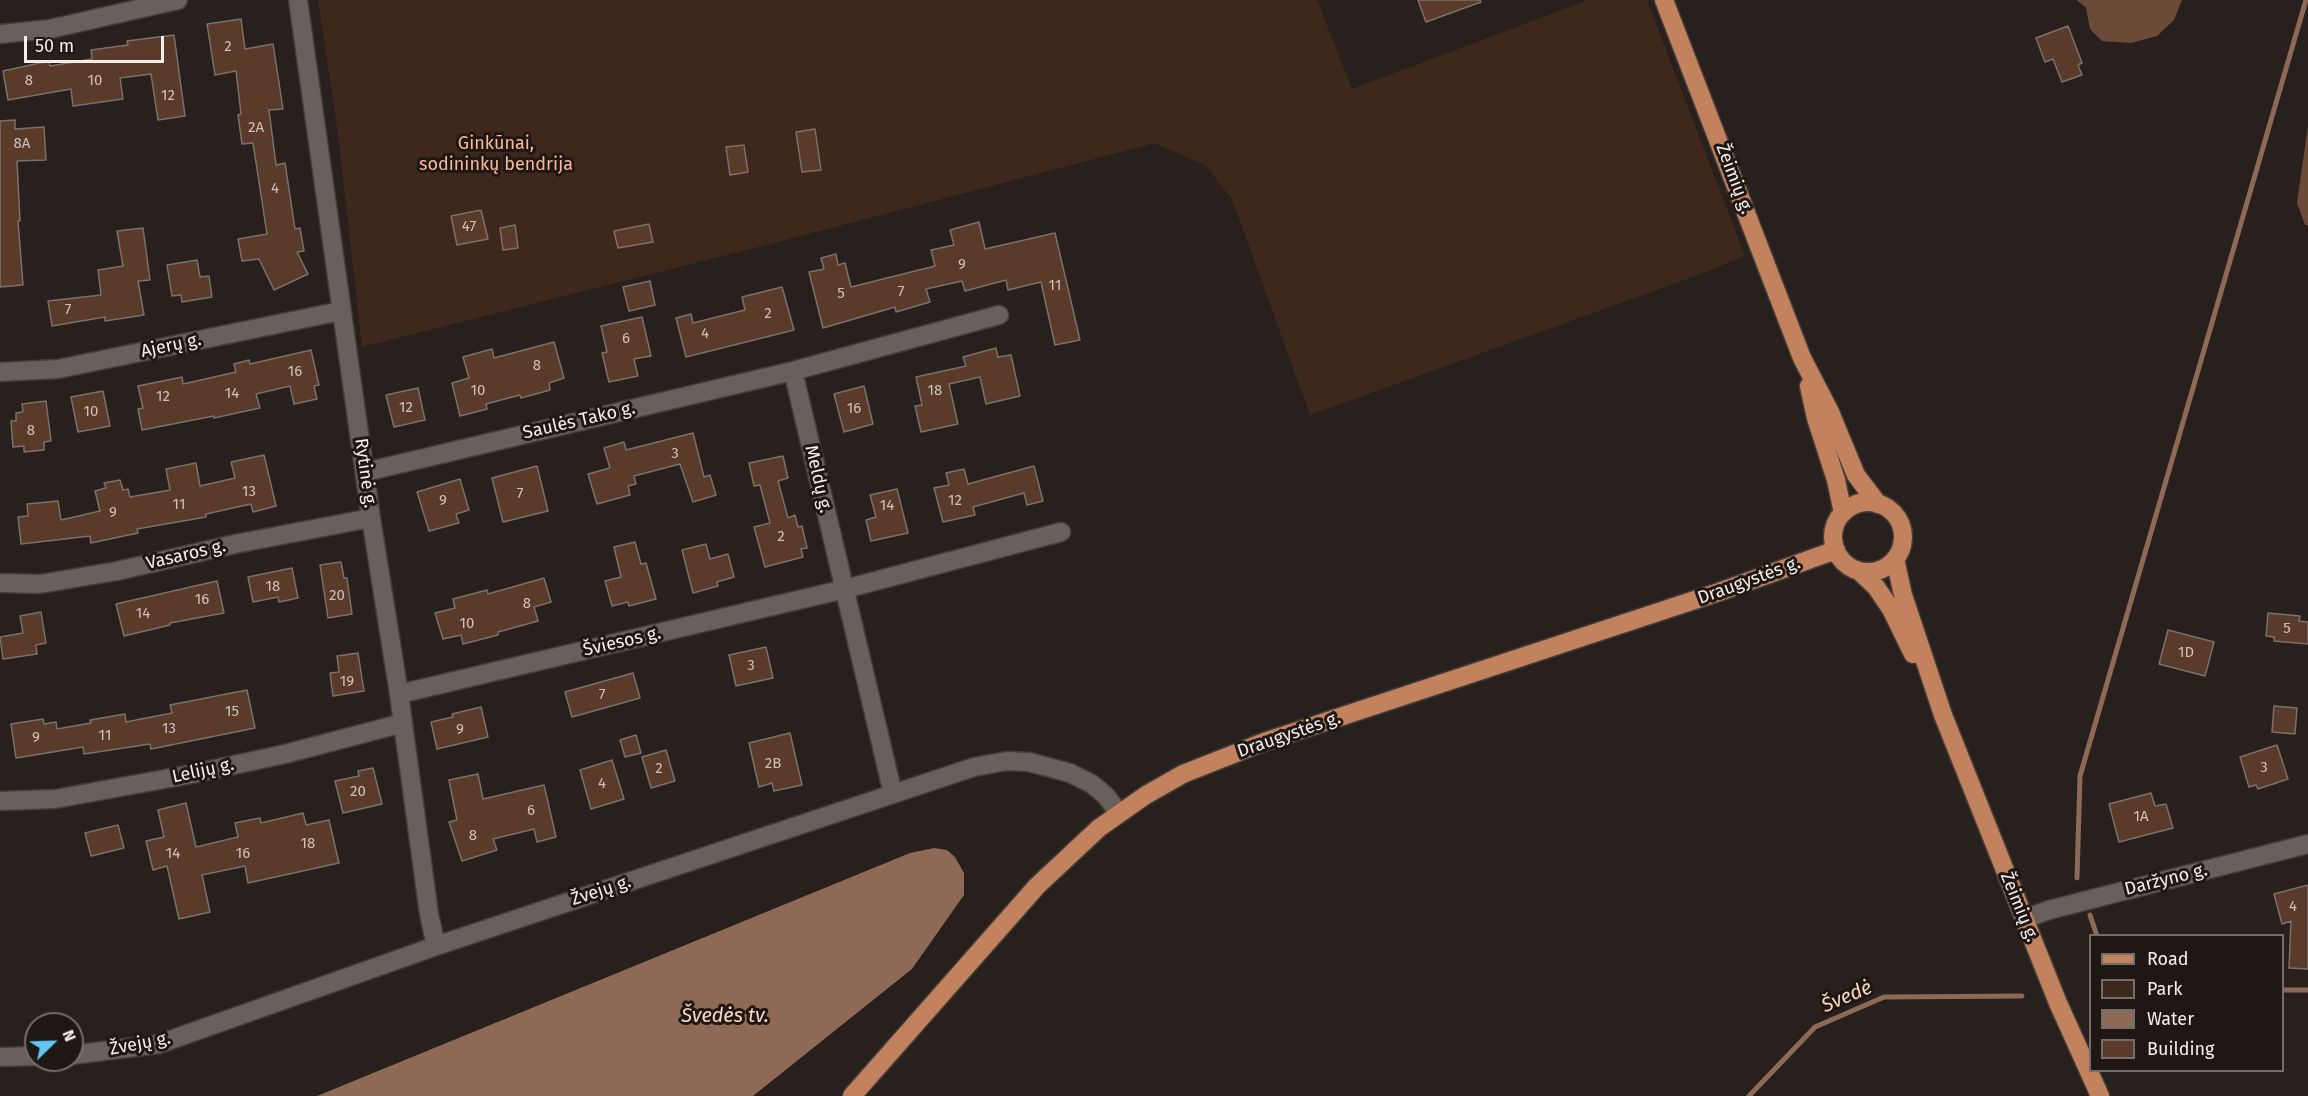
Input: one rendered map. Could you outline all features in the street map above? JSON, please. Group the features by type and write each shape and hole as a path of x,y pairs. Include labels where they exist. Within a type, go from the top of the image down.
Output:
{"main road":[{"name":"Žeimių g.","path":"1664,0 1802,358 1830,412 1856,475 1878,504"},
{"name":"Žeimių g.","path":"1802,358 1816,418 1844,513"},
{"path":"1860,504 1878,504 1888,509 1896,517 1901,527 1903,538 1900,549 1895,559 1879,570 1859,571 1840,558 1833,539 1834,529 1844,513 1860,504"},
{"name":"Draugystės g.","path":"852,1096 1037,886 1075,849 1119,813 1146,795 1216,760 1719,592 1836,550"},
{"name":"Žeimių g.","path":"1895,559 1903,595 1943,715 2096,1095"},
{"name":"Žeimių g.","path":"1859,571 1876,587 1891,609 1943,715"}],"street":[{"path":"0,34 50,28 178,0"},
{"name":"Rytinė g.","path":"298,0 364,472 399,694 429,914 436,946"},
{"name":"Ajerų g.","path":"0,372 58,369 342,311"},
{"path":"793,370 999,315"},
{"name":"Saulės Tako g.","path":"364,472 793,370"},
{"name":"Meldų g.","path":"793,370 893,794"},
{"name":"Vasaros g.","path":"0,583 40,584 117,571 235,544 371,518"},
{"name":"Šviesos g.","path":"399,694 845,589 1061,532"},
{"name":"Lelijų g.","path":"0,801 55,799 192,774 285,754 403,723"},
{"name":"Žvejų g.","path":"84,1053 159,1044 436,946 974,767 1007,761 1029,762 1070,773 1092,784 1106,796 1119,813"},
{"name":"Daržyno g.","path":"2024,919 2049,910 2308,844"},
{"path":"0,1057 24,1056"}],"green space":[{"name":"Ginkūnai, sodininkų bendrija","path":"318,0 1317,0 1352,89 1588,0 1647,0 1745,256 1701,274 1310,415 1232,199 1205,165 1155,143 778,242 362,347 338,134"}],"shaded area":[{"path":"2077,0 2182,0 2174,20 2157,36 2131,43 2102,41 2090,29 2086,8"},
{"path":"2308,125 2308,225 2305,225 2297,203"}],"water":[{"name":"Švedės tv.","path":"934,848 947,850 955,857 964,873 964,895 912,969 753,1096 317,1096 910,853"}],"building":[{"path":"1418,0 1480,0 1481,2 1426,22"},
{"path":"241,19 245,49 273,44 283,109 269,110 276,165 285,163 295,229 300,228 304,251 297,252 308,274 274,290 259,259 242,261 238,239 267,234 253,143 242,144 236,71 215,75 207,24"},
{"path":"2068,26 2082,63 2078,65 2082,75 2062,82 2053,59 2045,62 2036,38"},
{"path":"174,35 185,116 158,120 151,74 120,78 123,99 73,106 71,89 8,100 3,71 49,61 50,66 92,59 91,50 128,45 127,41"},
{"path":"15,120 15,129 44,127 46,160 17,161 20,221 18,221 23,285 0,287 0,121"},
{"path":"815,129 821,170 802,172 796,132"},
{"path":"744,145 748,172 730,175 726,147"},
{"path":"481,210 488,239 457,245 451,216"},
{"path":"979,222 985,249 1055,233 1080,340 1055,345 1041,282 1008,290 1006,280 965,291 962,281 926,289 930,302 896,312 895,307 823,328 809,272 824,269 821,258 836,254 838,265 845,263 851,287 935,266 931,250 954,245 950,230"},
{"path":"649,224 653,242 618,248 614,231"},
{"path":"515,225 518,248 503,250 500,228"},
{"path":"143,228 150,280 138,281 144,315 105,321 105,317 52,326 48,301 101,295 98,270 123,266 117,231"},
{"path":"197,260 200,277 209,276 212,297 182,302 181,295 172,296 167,265"},
{"path":"650,281 655,305 629,311 623,287"},
{"path":"782,287 794,330 686,357 676,318 691,314 693,323 745,310 742,297"},
{"path":"642,317 651,356 634,359 638,376 609,382 602,353 607,352 601,326"},
{"path":"554,342 564,378 549,383 550,390 486,404 487,409 460,416 452,383 469,378 463,357 492,349 494,358"},
{"path":"996,348 998,357 1011,355 1020,396 986,404 980,377 949,384 958,424 921,432 915,406 922,405 916,377 966,366 963,357"},
{"path":"311,350 319,385 314,386 317,399 294,404 290,386 256,394 260,408 142,430 138,409 143,408 138,386 182,377 183,384 236,372 234,364 249,360 250,364"},
{"path":"864,386 873,424 844,432 834,394"},
{"path":"418,388 425,420 394,427 386,395"},
{"path":"103,391 110,426 78,432 71,397"},
{"path":"46,401 51,441 44,442 44,450 24,452 24,446 13,447 11,421 16,421 16,413 23,412 22,404"},
{"path":"693,433 704,477 710,475 716,495 693,502 680,464 634,476 636,484 628,486 630,495 597,504 588,474 610,468 604,448 624,442 626,450"},
{"path":"264,455 276,506 253,512 251,504 206,514 206,517 137,529 138,533 91,543 90,536 21,544 18,517 28,516 27,504 58,501 61,520 100,511 95,491 106,488 104,483 120,480 123,490 128,489 130,497 170,490 166,469 196,463 200,486 235,478 231,462"},
{"path":"783,456 788,478 778,481 788,518 795,515 798,527 802,526 807,548 801,549 803,557 765,567 754,527 770,523 760,485 754,486 749,463"},
{"path":"537,466 548,511 503,522 492,478"},
{"path":"1034,466 1043,501 1027,505 1024,493 973,507 975,515 943,522 934,488 949,485 946,473 964,469 968,484"},
{"path":"460,479 469,510 456,514 459,523 429,531 417,492"},
{"path":"897,489 908,533 871,541 866,520 876,517 870,495"},
{"path":"635,542 641,564 646,563 656,599 629,606 628,602 612,606 605,581 621,577 614,547"},
{"path":"706,544 710,559 728,554 734,577 717,582 718,586 693,593 682,550"},
{"path":"341,562 344,578 347,578 352,614 328,618 320,565"},
{"path":"292,568 298,598 279,602 278,597 253,602 248,577"},
{"path":"544,578 551,602 534,607 538,621 463,644 461,635 443,639 435,613 455,608 453,599 487,590 488,594"},
{"path":"217,581 224,613 170,623 170,625 124,636 116,604"},
{"path":"41,612 46,643 36,645 37,654 3,659 0,637 23,633 20,616"},
{"path":"2268,613 2300,616 2299,621 2308,622 2308,644 2274,641 2274,637 2266,636"},
{"path":"2168,630 2214,642 2205,676 2159,664"},
{"path":"766,647 773,678 736,686 729,655"},
{"path":"358,653 364,691 333,696 330,673 339,672 337,656"},
{"path":"633,673 640,698 572,717 565,692"},
{"path":"247,690 255,728 151,749 150,744 84,754 83,747 16,758 11,724 43,719 44,724 56,722 57,729 125,714 126,722 172,713 170,705"},
{"path":"2274,706 2297,708 2295,734 2272,732"},
{"path":"481,707 488,737 437,749 431,722"},
{"path":"790,733 802,785 774,791 772,783 759,787 749,743"},
{"path":"636,735 641,753 625,757 620,740"},
{"path":"2277,745 2288,779 2258,789 2256,785 2249,787 2240,757"},
{"path":"666,750 675,781 651,788 642,757"},
{"path":"612,760 624,799 591,809 580,770"},
{"path":"373,768 382,804 343,813 335,781 359,776 358,771"},
{"path":"478,774 483,799 544,785 556,837 537,842 534,829 493,839 497,850 462,861 449,822 457,820 449,780"},
{"path":"2151,793 2155,806 2166,804 2173,828 2119,842 2109,804"},
{"path":"186,803 196,847 238,837 235,823 260,818 261,823 303,813 306,825 329,820 339,863 248,883 245,866 202,875 210,912 179,919 167,866 153,870 146,841 164,837 158,810"},
{"path":"118,825 124,848 91,856 85,833"},
{"path":"2308,885 2308,969 2289,968 2291,921 2282,924 2274,894"}],"waterway":[{"path":"2077,878 2080,776 2306,0"},
{"path":"2090,915 2096,934"},
{"name":"Švedė","path":"2284,990 2308,990"},
{"name":"Švedė","path":"1749,1096 1815,1027 1884,997 2022,996"}]}
